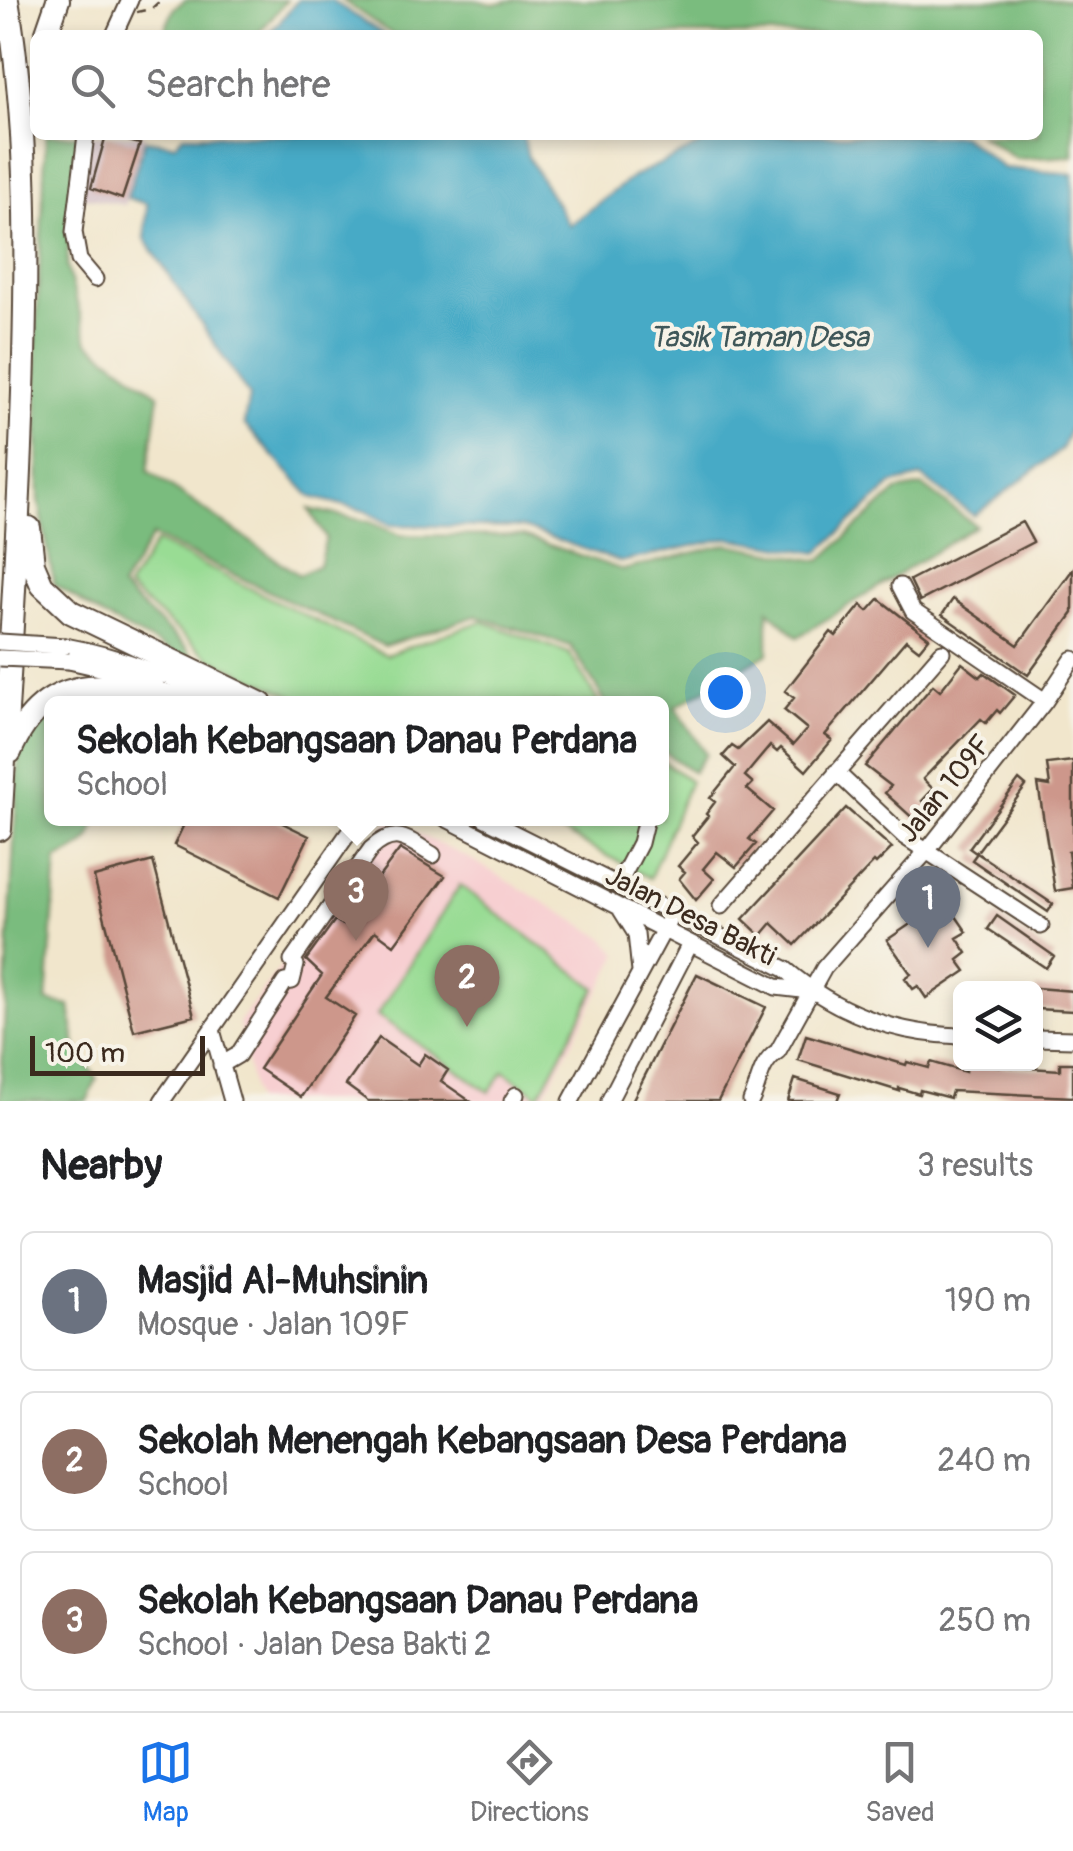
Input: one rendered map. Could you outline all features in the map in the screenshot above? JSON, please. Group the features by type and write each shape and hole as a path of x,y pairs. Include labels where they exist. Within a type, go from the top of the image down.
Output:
{"highway":[{"path":"0,828 22,444 27,209 19,83 7,0"},
{"path":"48,30 58,0"},
{"path":"27,209 37,140"},
{"path":"22,444 33,564 52,597 71,612 244,696"},
{"path":"61,696 115,684 166,696"},
{"path":"4,770 24,724 44,709"}],"street":[{"path":"116,30 130,0"},
{"path":"85,140 74,232 79,260 95,279"},
{"path":"900,586 913,611 1045,701"},
{"path":"0,642 67,653 178,696"},
{"path":"721,906 942,652"},
{"path":"0,658 110,654 214,696"},
{"name":"Jalan 109F","path":"751,1101 760,1084 759,1074 778,1051 810,991 848,938 926,852 1045,701 1073,659"},
{"path":"836,772 905,838 1041,926"},
{"path":"162,1101 353,826"},
{"name":"Jalan Desa Bakti","path":"461,826 776,987 810,991"},
{"name":"Jalan Desa Bakti","path":"500,826 785,969 834,1005 897,1028 953,1036"},
{"path":"618,884 640,843 644,826"},
{"path":"222,1065 238,1055 285,982 292,980 296,974 292,961 371,848 384,838 403,837 433,855"},
{"path":"616,903 636,934 640,973"},
{"path":"571,1101 673,914"},
{"path":"610,1101 690,944"},
{"path":"212,1030 232,1101"},
{"path":"1043,1038 1073,1038"}],"path":[{"path":"121,16 144,12 161,0"}],"shaded area":[{"path":"83,140 144,140 125,205 74,195"},
{"path":"385,826 402,826 469,858 603,937 619,954 541,1101 255,1101 239,1023"}],"green space":[{"path":"186,0 287,0 261,30 165,30 174,8"},
{"path":"342,0 475,0 493,4 513,0 1073,0 1073,156 1016,159 988,140 1043,140 1043,30 386,30"},
{"path":"46,140 81,140 72,191 67,267 88,342 159,395 148,471 299,575 319,565 326,538 309,509 370,522 400,535 523,536 623,570 728,544 820,561 897,491 923,486 976,526 798,637 768,610 768,653 675,707 706,754 693,772 669,756 669,696 602,696 571,646 476,616 384,646 152,536 121,588 186,647 198,665 102,616 54,584 39,501 36,338"},
{"path":"156,542 386,655 482,621 569,653 595,696 293,696 211,659 127,588"},
{"path":"42,719 44,826 94,826 84,845 57,860 47,1001 70,1006 76,1047 97,1079 87,1101 0,1101 19,750"},
{"path":"669,766 690,781 650,878 550,826 669,826"},
{"path":"460,885 596,988 539,1096 504,1071 489,1092 377,1015"}],"water":[{"path":"298,0 331,0 377,30 272,30"},
{"name":"Tasik Taman Desa","path":"145,140 175,144 179,140 524,140 528,157 569,225 634,176 710,140 967,140 1003,168 1073,174 1073,422 1061,450 974,516 922,477 893,484 818,553 728,538 621,562 523,528 391,525 365,511 311,497 244,424 249,396 145,239 147,204 127,198"}],"building":[{"path":"105,140 140,144 122,199 91,188"},
{"path":"1022,522 1033,542 920,601 910,580"},
{"path":"1073,569 1073,613 1028,675 942,615 953,599 1018,645"},
{"path":"879,599 929,638 919,650 906,640 825,735 832,740 806,771 781,748 777,752 770,746 745,776 753,783 747,789 773,811 749,839 756,844 736,867 717,852 703,869 714,879 696,900 679,879 685,872 678,866 698,842 692,836 715,802 710,798 735,767 723,756 732,746 738,750 767,722 793,745 807,729 784,710 794,698 785,691 831,632 836,636 861,605 868,611"},
{"path":"962,663 1015,695 986,723 981,719 923,779 933,789 922,801 930,808 917,822 885,793 891,786 865,766 933,685 940,691"},
{"path":"1073,761 1073,851 1068,852 1073,888 1055,891 1038,784 1050,786 1047,764"},
{"path":"1019,780 1026,786 976,853 969,848"},
{"path":"846,808 892,848 795,945 772,923 761,936 743,919"},
{"path":"183,826 288,826 309,836 279,897 174,845"},
{"path":"400,849 445,876 394,945 375,931 326,997 355,1016 301,1097 259,1069 322,975 306,960 335,920 343,925"},
{"path":"977,853 1053,904 1048,912 972,860"},
{"path":"153,861 194,1016 134,1031 94,877"},
{"path":"940,893 967,932 957,938 967,953 958,960 966,971 926,998 918,986 913,989 905,978 911,974 887,940 912,923 907,915"},
{"path":"997,916 1054,956 1046,968 988,929"},
{"path":"697,974 766,1007 718,1101 632,1101"},
{"path":"1043,989 1073,991 1073,1011 1043,1009"},
{"path":"806,1035 906,1065 907,1062 929,1068 931,1062 953,1071 1060,1070 1060,1063 1073,1063 1073,1097 952,1091 950,1098 920,1090 919,1094 798,1060"},
{"path":"379,1038 418,1065 425,1054 448,1070 441,1081 470,1101 368,1101 346,1085"},
{"path":"795,1079 840,1093 837,1101 788,1101"}],"place":[{"name":"Sekolah Kebangsaan Danau Perdana","path":"356,941"},
{"name":"Masjid Al-Muhsinin","path":"928,948"},
{"name":"Sekolah Menengah Kebangsaan Desa Perdana","path":"467,1027"}]}
